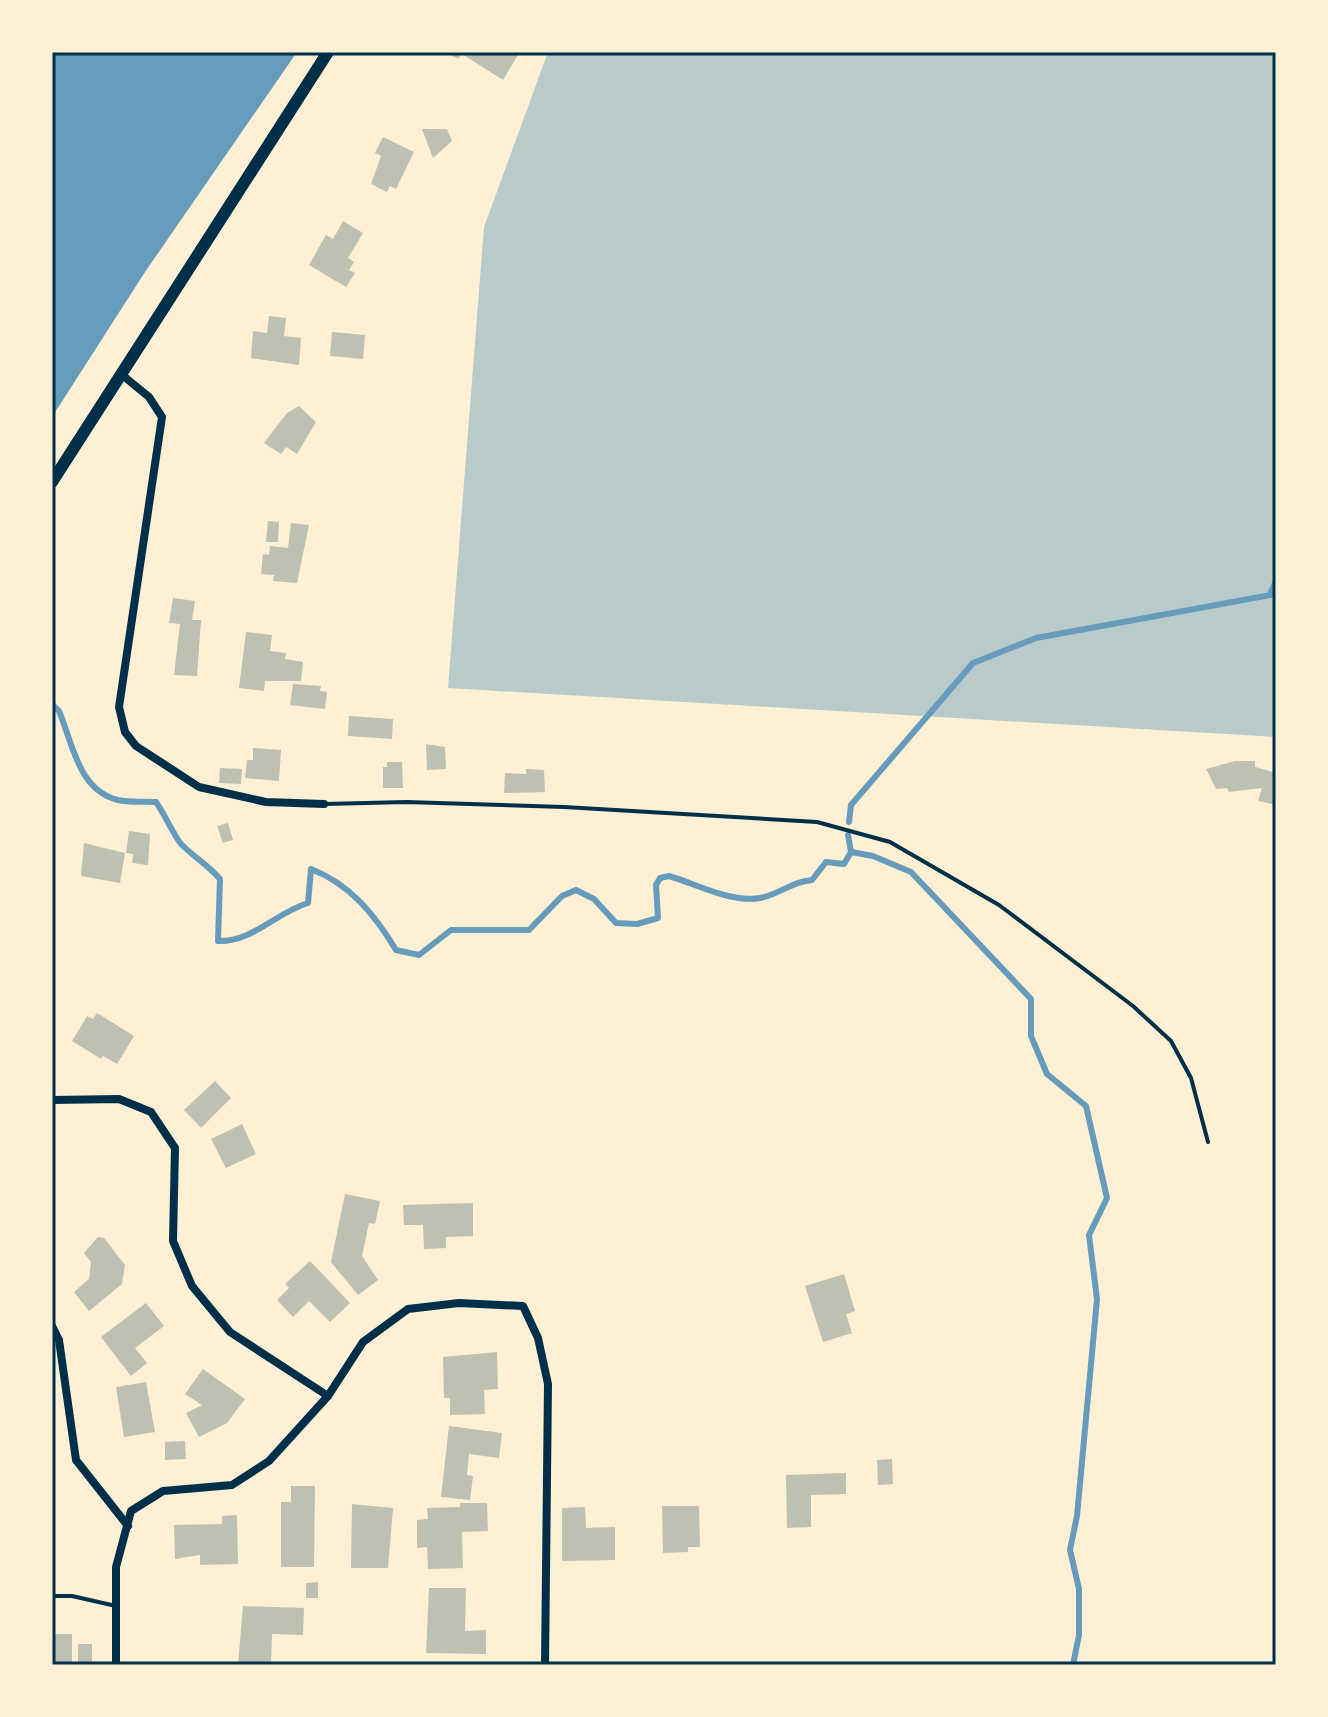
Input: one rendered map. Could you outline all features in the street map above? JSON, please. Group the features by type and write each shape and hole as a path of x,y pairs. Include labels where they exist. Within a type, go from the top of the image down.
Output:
{"main road":[{"path":"52,482 328,52"}],"street":[{"path":"121,374 149,397 162,417 119,707 125,732 136,746 214,792 266,802 324,804"},
{"path":"52,1100 119,1099 151,1112 175,1148 173,1241 192,1286 230,1332 328,1396"},
{"path":"116,1665 116,1567 131,1511 163,1491 232,1485 269,1461 328,1396 363,1342 408,1309 459,1303 523,1306 538,1338 548,1384 545,1665"},
{"path":"52,1326 59,1340 76,1460 128,1526"}],"lane":[{"path":"324,804 406,802 564,807 817,822 890,842 999,905 1133,1006 1171,1041 1191,1078 1208,1142"},
{"path":"52,1596 72,1596 116,1606"}],"shaded area":[{"path":"548,52 1276,52 1276,737 448,688 484,227"}],"water":[{"path":"52,52 297,52 145,272 52,417"}],"building":[{"path":"446,52 513,52 518,55 503,80 462,54 458,59"},
{"path":"422,129 447,129 452,141 433,158"},
{"path":"383,137 414,152 396,189 390,186 387,192 371,184 381,156 375,153"},
{"path":"343,221 363,233 348,258 354,262 349,270 355,273 346,287 309,265 326,235 333,239"},
{"path":"269,316 286,318 284,336 301,338 299,365 251,358 253,331 267,333"},
{"path":"332,332 365,335 363,359 330,356"},
{"path":"299,406 316,422 297,454 286,447 281,454 264,443 287,413"},
{"path":"268,521 279,522 278,542 266,542"},
{"path":"291,523 309,525 297,583 273,581 274,575 261,574 263,554 269,555 270,546 288,548"},
{"path":"173,598 195,601 192,620 201,620 197,676 174,675 180,624 169,623"},
{"path":"246,632 272,635 270,651 286,653 285,659 303,662 301,681 265,681 264,691 239,688"},
{"path":"293,684 321,686 320,691 327,692 325,709 290,705"},
{"path":"349,716 393,719 392,739 348,736"},
{"path":"426,744 445,747 446,769 427,770"},
{"path":"253,748 281,750 279,781 245,778 247,760 253,760"},
{"path":"1235,761 1255,761 1255,767 1276,773 1276,805 1258,801 1262,788 1229,792 1227,788 1216,789 1206,769"},
{"path":"387,762 402,762 403,788 383,788 383,767 387,767"},
{"path":"220,768 242,769 241,784 219,783"},
{"path":"526,769 544,770 545,792 504,793 505,773 526,774"},
{"path":"228,823 233,840 223,843 217,826"},
{"path":"129,831 150,834 148,865 132,863 133,854 126,853"},
{"path":"84,843 125,853 120,883 81,876"},
{"path":"97,1013 134,1036 117,1064 103,1056 101,1059 72,1041 87,1016 93,1019"},
{"path":"215,1081 231,1098 201,1128 184,1110"},
{"path":"242,1124 256,1154 226,1168 211,1139"},
{"path":"345,1194 380,1201 375,1224 369,1223 362,1256 378,1280 358,1295 331,1262"},
{"path":"473,1203 473,1236 446,1237 446,1248 424,1249 423,1225 404,1225 403,1205"},
{"path":"98,1237 104,1238 125,1265 122,1284 89,1311 74,1292 89,1279 91,1262 84,1253"},
{"path":"310,1261 350,1303 330,1322 309,1301 293,1317 277,1300 289,1288 285,1284"},
{"path":"844,1274 855,1311 846,1314 852,1333 823,1342 805,1286"},
{"path":"146,1303 164,1326 135,1348 147,1363 131,1376 101,1337"},
{"path":"497,1352 498,1389 484,1390 485,1414 450,1415 450,1398 444,1398 443,1357"},
{"path":"203,1369 245,1399 227,1423 199,1437 186,1413 202,1405 185,1394"},
{"path":"146,1382 155,1432 124,1437 116,1387"},
{"path":"449,1426 502,1433 499,1458 469,1454 467,1475 473,1476 470,1500 441,1497"},
{"path":"185,1441 186,1459 165,1460 165,1442"},
{"path":"892,1459 893,1484 878,1485 877,1460"},
{"path":"846,1473 846,1494 811,1495 811,1527 787,1528 786,1475"},
{"path":"291,1486 315,1486 314,1567 281,1567 281,1502 291,1502"},
{"path":"460,1503 487,1503 488,1531 462,1532 463,1568 428,1569 427,1547 417,1548 417,1520 428,1519 427,1508 460,1507"},
{"path":"352,1504 393,1508 388,1568 351,1568"},
{"path":"662,1506 699,1506 700,1547 688,1547 688,1552 663,1553"},
{"path":"585,1507 586,1528 615,1527 615,1560 562,1561 562,1508"},
{"path":"237,1515 238,1564 200,1565 200,1555 175,1559 174,1525 222,1524 222,1516"},
{"path":"318,1582 318,1598 306,1598 306,1583"},
{"path":"429,1588 466,1588 465,1631 486,1630 486,1654 426,1653"},
{"path":"243,1606 304,1608 303,1635 272,1634 271,1665 238,1665"},
{"path":"52,1634 72,1634 72,1665 52,1665"},
{"path":"78,1644 92,1644 92,1665 78,1665"}],"waterway":[{"path":"1271,592 1276,581"},
{"path":"849,822 851,805 973,663 1036,638 1276,594"},
{"path":"52,704 59,711 79,764 94,787 118,800 156,802 182,845 220,879 218,941 242,937 308,903 311,869 338,883 360,902 396,950 419,955 451,930 529,930 562,896 576,890 594,899 616,923 637,924 658,918 656,885 660,878 669,876 737,898 760,898 812,880 826,862 844,864 851,852 848,835"},
{"path":"851,852 873,856 911,872 1031,999 1031,1036 1047,1074 1086,1106 1107,1198 1089,1235 1097,1299 1077,1516 1070,1550 1079,1589 1079,1635 1073,1665"}]}
